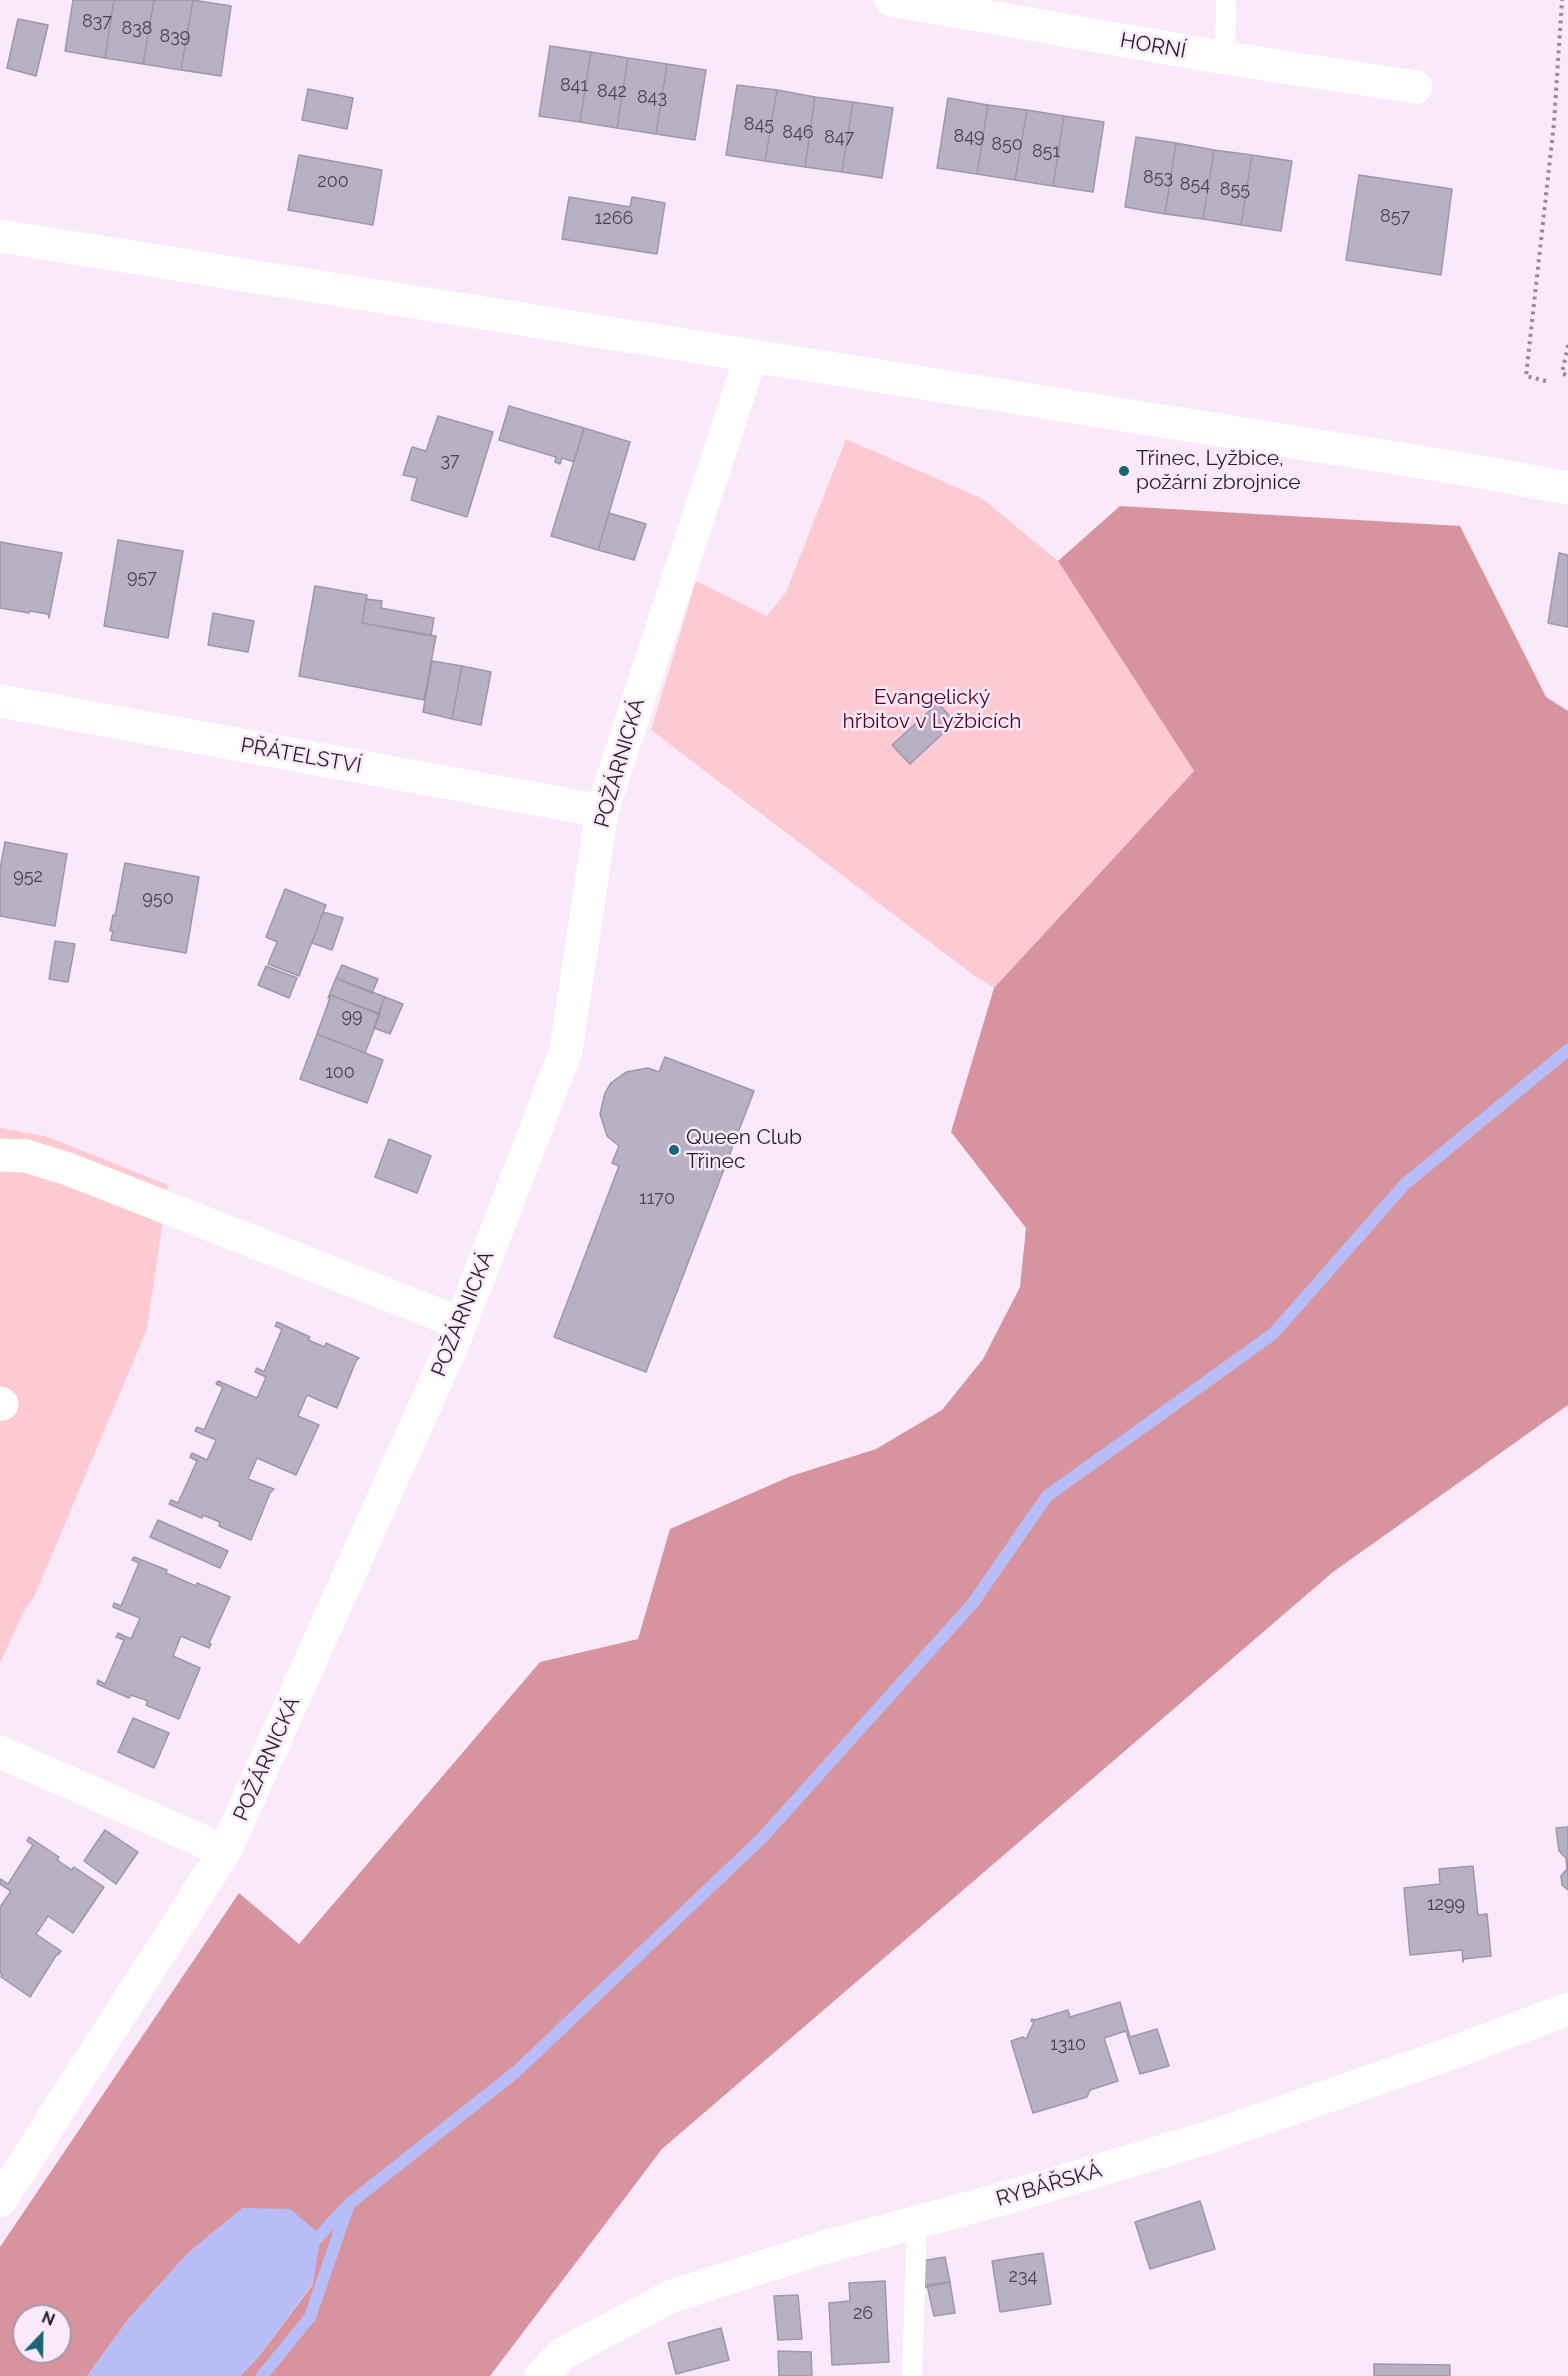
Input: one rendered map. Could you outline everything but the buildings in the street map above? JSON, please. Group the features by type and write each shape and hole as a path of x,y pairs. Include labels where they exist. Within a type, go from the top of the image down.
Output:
{"street":[{"name":"HORNÍ","path":"891,0 925,3 1225,58 1416,87"},
{"path":"0,236 1464,470 1567,484"},
{"name":"POŽÁRNICKÁ","path":"0,2202 225,1851 460,1323 566,1051 602,811 751,356"},
{"name":"PŘÁTELSTVÍ","path":"0,701 602,811"},
{"path":"0,1155 26,1156 68,1169 460,1323"},
{"path":"0,1752 225,1851"},
{"name":"RYBÁŘSKÁ","path":"541,2376 562,2354 672,2296 822,2248 1213,2136 1452,2054 1568,2009"}],"lane":[{"path":"1225,58 1226,0"},
{"path":"912,2376 917,2222"}],"path":[{"path":"1546,381 1526,376 1554,123 1562,0"},
{"path":"1568,345 1562,373 1568,376"}],"green space":[{"name":"Evangelický hřbitov v Lyžbicích","path":"846,439 983,499 1058,561 1194,771 994,988 972,974 651,730 696,581 767,616 786,592"},
{"path":"0,1128 45,1136 168,1185 147,1329 35,1595 24,1611 0,1663"}],"shaded area":[{"path":"1120,506 1460,526 1546,697 1568,711 1568,1405 1333,1572 662,2149 490,2376 240,2376 260,2355 313,2284 243,2208 188,2253 128,2320 87,2376 0,2376 0,2247 239,1893 299,1944 540,1662 638,1639 670,1529 791,1476 876,1449 942,1410 983,1359 1020,1287 1026,1228 951,1132 994,988 1194,771 1058,561"}],"water":[{"path":"243,2208 290,2209 321,2235 313,2283 260,2355 240,2376 87,2376 128,2320 188,2253"}],"waterway":[{"path":"262,2376 310,2317 349,2204 517,2071 762,1838 973,1603 1047,1496 1273,1334 1405,1184 1568,1050"},
{"path":"310,2246 345,2208"}],"place":[{"name":"Třinec, Lyžbice, požární zbrojnice","path":"1124,471"},
{"name":"Queen Club Třinec","path":"674,1150"}]}
